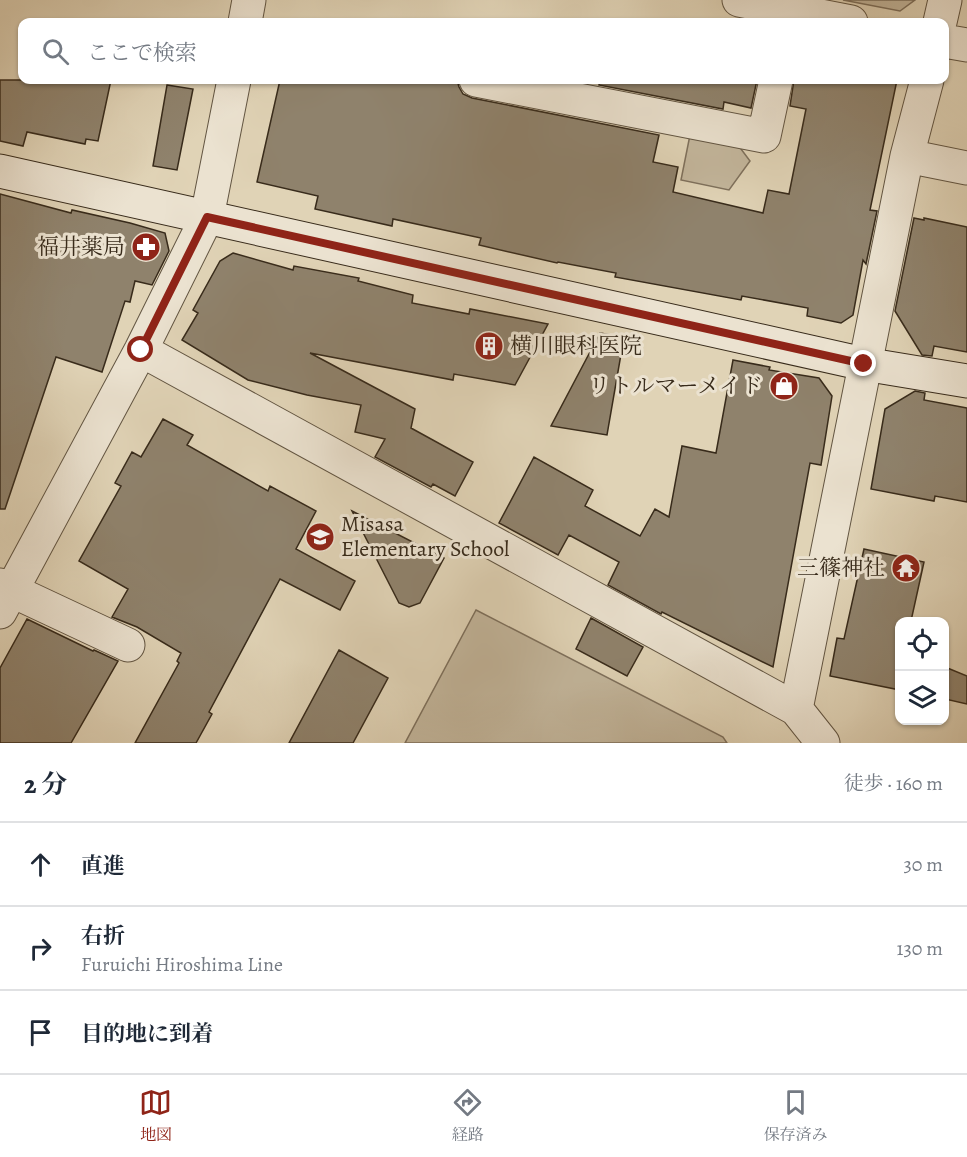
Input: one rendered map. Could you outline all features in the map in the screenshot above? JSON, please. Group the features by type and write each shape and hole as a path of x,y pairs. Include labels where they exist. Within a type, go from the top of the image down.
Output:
{"street":[{"path":"246,18 249,0"},
{"path":"738,0 790,17"},
{"path":"941,18 945,0"},
{"path":"949,42 967,45"},
{"path":"128,645 4,596 141,350 207,217 233,84"},
{"path":"497,84 764,136 775,84"},
{"path":"796,709 907,156 926,84"},
{"path":"907,156 967,168"},
{"path":"0,171 864,364 967,381"},
{"path":"141,350 796,709 824,743"}],"shaded area":[{"path":"843,0 915,0 900,11"},
{"path":"690,135 738,145 750,161 729,190 681,180"},
{"path":"476,610 723,737 727,743 405,743"}],"building":[{"path":"0,80 18,80 18,84 110,84 98,141 86,139 85,144 27,132 23,146 0,141"},
{"path":"279,84 458,84 463,94 472,98 659,135 653,162 678,167 673,192 763,213 768,190 789,194 806,109 790,106 793,84 896,84 870,210 877,211 866,264 863,260 853,315 841,323 807,316 808,308 742,296 741,300 615,277 616,273 557,263 479,245 481,238 393,219 392,226 315,209 318,196 257,182"},
{"path":"756,84 751,108 724,102 723,109 599,85"},
{"path":"167,85 193,89 177,170 153,166"},
{"path":"0,194 71,213 72,210 165,233 169,251 152,285 135,281 130,302 125,301 102,372 56,357 5,509 0,509"},
{"path":"914,218 967,227 967,352 934,346 932,356 922,355 895,311"},
{"path":"233,253 293,270 294,266 359,278 358,281 413,295 412,303 469,314 470,309 548,324 515,385 454,374 453,380 310,353 415,409 411,428 473,462 455,496 433,484 431,487 375,457 385,439 355,432 361,405 307,395 248,380 182,340 198,313 193,310 220,261"},
{"path":"600,333 624,337 607,435 551,426"},
{"path":"733,360 770,367 769,370 819,378 832,396 821,465 810,463 773,667 662,612 661,614 608,585 619,562 569,535 558,555 499,523 534,457 593,490 585,506 640,536 655,509 669,517 682,446 716,453"},
{"path":"915,391 925,393 924,400 967,408 967,502 935,496 934,501 871,489 885,409"},
{"path":"163,419 193,435 187,445 268,491 270,486 316,511 296,549 355,581 340,610 280,579 209,712 212,714 196,743 135,743 179,663 177,661 181,653 137,627 112,617 128,589 79,561 121,486 115,483 132,452 141,457"},
{"path":"352,511 444,558 420,603 409,607 399,603"},
{"path":"864,549 924,562 912,617 895,617 895,689 830,676 837,638 844,639"},
{"path":"591,618 643,647 627,676 576,649"},
{"path":"27,619 118,661 71,743 0,743 0,668"},
{"path":"339,650 388,678 353,743 289,743"},
{"path":"949,669 967,676 967,704 949,700"}],"place":[{"name":"福井薬局","path":"146,247"},
{"name":"横川眼科医院","path":"489,346"},
{"name":"リトルマーメイド","path":"784,386"},
{"name":"Misasa Elementary School","path":"320,537"},
{"name":"三篠神社","path":"906,568"}],"route":[{"path":"141,350 207,217 864,364"}]}
